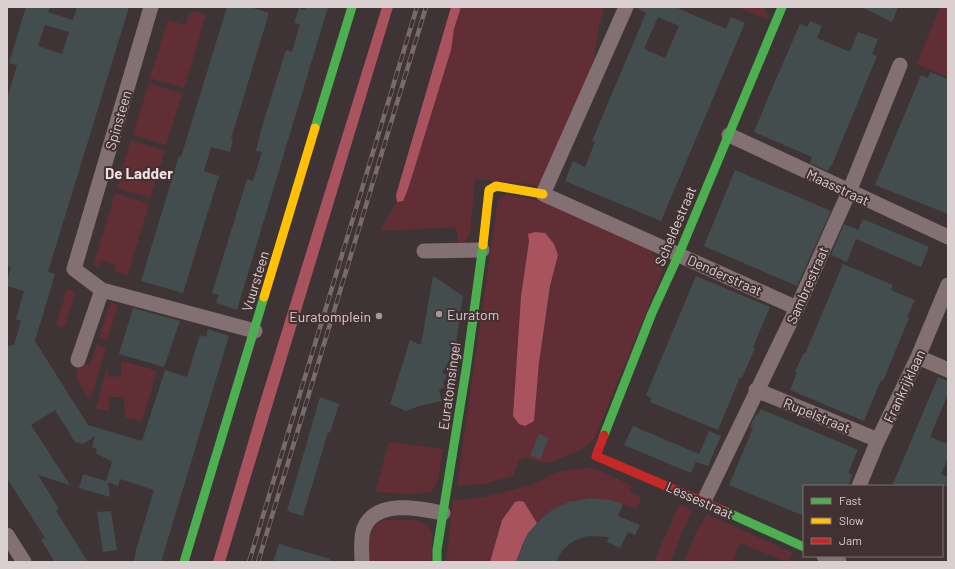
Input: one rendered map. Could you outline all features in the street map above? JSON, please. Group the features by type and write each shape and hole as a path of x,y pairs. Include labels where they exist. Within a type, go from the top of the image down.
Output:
{"street":[{"name":"Spinsteen","path":"151,7 74,269 102,290 255,331"},
{"name":"Vuursteen","path":"184,562 352,7"},
{"path":"543,194 626,7"},
{"name":"Scheldestraat","path":"596,456 652,313 679,254 782,7"},
{"name":"Sambrestraat","path":"704,502 756,390 797,308 848,192 900,65"},
{"name":"Maasstraat","path":"729,135 848,192 948,237"},
{"name":"Denderstraat","path":"488,190 496,186 543,194 797,308"},
{"name":"Euratomsingel","path":"437,562 437,550 459,419 482,250 488,190"},
{"path":"424,252 482,250"},
{"name":"Frankrijklaan","path":"859,485 878,440 918,357 948,285"},
{"path":"78,360 102,290"},
{"path":"918,357 948,370"},
{"name":"Rupelstraat","path":"756,390 878,440"},
{"name":"Lessestraat","path":"596,456 803,547"},
{"path":"362,562 362,539 364,528 370,519 377,513 385,510 409,508 443,512"},
{"path":"7,535 24,562"}],"shaded area":[{"path":"382,7 393,7 225,562 213,562 259,405"},
{"path":"451,7 461,7 454,29 451,50 408,189 403,201 397,202 396,195"},
{"path":"461,7 604,7 599,25 594,60 541,188 529,184 475,179 470,232 465,243 458,245 458,234 454,227 380,231 397,202 403,200 451,50 454,29"},
{"path":"737,7 763,7 768,17 767,19"},
{"path":"940,7 948,7 948,77 917,64"},
{"path":"194,11 206,15 184,88 150,78 168,20 186,25 189,14"},
{"path":"149,83 182,94 166,145 133,135"},
{"path":"131,140 165,151 150,198 117,188"},
{"path":"115,193 149,204 128,275 114,271 116,265 100,260 98,267 94,265"},
{"path":"505,195 547,202 648,248 662,263 661,276 595,437 585,448 549,463 526,458 518,461 513,476 483,484 457,486 498,200","holes":["529,241 558,255 546,316 534,420 513,416 521,296"]},
{"path":"535,232 545,233 554,244 558,255 550,286 539,363 534,421 525,426 519,424 513,416 521,296 529,241 528,234"},
{"path":"67,289 75,292 64,328 56,325"},
{"path":"111,302 118,305 107,340 99,338"},
{"path":"97,344 106,348 90,400 76,377 80,362 90,366"},
{"path":"121,361 157,371 142,421 125,418 124,397 109,397 109,411 96,408 106,371 109,377 121,376"},
{"path":"389,442 443,449 438,480 431,492 414,494 375,492"},
{"path":"594,468 632,486 629,492 641,497 637,509 609,501 584,499 560,505 537,523 524,502 502,520 490,562 446,562 453,501 484,497 529,486 558,472 574,469"},
{"path":"515,502 524,502 537,523 525,539 516,562 490,562 502,520"},
{"path":"679,505 685,506 691,511 670,562 654,562"},
{"path":"707,514 793,553 788,562 740,543 732,562 684,562 696,532"},
{"path":"384,520 408,520 420,522 430,529 432,534 431,562 370,562 370,539 376,524"}],"building":[{"path":"26,7 50,7 48,12 73,20 77,7 129,7 48,272 55,274 35,341 88,425 142,441 165,370 187,377 200,335 206,337 208,329 229,336 161,562 134,562 136,550 154,490 120,479 118,486 108,482 110,497 79,488 83,474 106,481 112,462 96,453 97,449 92,447 95,436 83,444 75,442 55,410 31,425 70,485 38,475 59,509 56,511 88,562 55,562 41,540 45,538 7,478 7,346 14,345 21,321 16,319 24,291 7,286 11,267 7,265 7,99 17,65 9,63","holes":["45,25 69,32 62,54 38,46"]},
{"path":"227,7 250,7 269,13 231,139 233,140 230,152 211,147 204,171 219,176 183,293 141,281"},
{"path":"306,7 328,7 237,310 216,303 219,295 212,293 247,179 253,181 262,152 256,151 261,130 286,50 292,52 300,24 294,23 299,8 305,10"},
{"path":"635,7 675,7 726,29 731,17 745,23 661,221 565,181 573,161 585,167 595,142 592,141 646,13","holes":["658,17 679,26 665,58 644,49"]},
{"path":"862,7 898,7 892,22"},
{"path":"810,21 822,26 817,38 850,52 858,32 878,39 872,54 877,56 832,165 828,171 810,163 812,157 754,132 800,24 807,27"},
{"path":"930,72 948,79 948,214 875,185 921,75 928,78"},
{"path":"735,170 831,211 797,286 704,246"},
{"path":"863,219 929,247 921,267 856,239 847,262 831,255 844,224 858,230"},
{"path":"843,264 893,285 891,290 915,300 883,381 881,380 864,421 790,390 797,372 795,372 803,354 805,354"},
{"path":"433,276 463,296 455,350 442,373 447,375 443,383 445,387 439,390 442,401 419,406 406,411 390,404 410,340 421,345"},
{"path":"696,276 770,307 753,347 755,348 742,378 740,377 718,430 650,402 652,398 646,395"},
{"path":"133,308 180,321 164,367 119,354"},
{"path":"938,377 948,381 948,394 930,437 948,444 948,458 941,474 948,477 948,486 892,485"},
{"path":"320,397 339,404 330,433 328,432 303,516 287,511"},
{"path":"761,409 858,450 848,473 852,475 848,485 803,485 803,516 729,485 753,428 750,427 756,414 758,415"},
{"path":"633,426 699,454 709,431 721,436 708,466 696,462 698,457 691,473 624,445"},
{"path":"539,434 549,438 540,459 530,455"},
{"path":"590,498 610,500 623,504 618,516 640,525 635,535 628,532 620,548 607,542 609,537 588,536 569,544 562,551 556,562 516,562 528,533 542,518 552,510 568,502"},
{"path":"111,511 117,550 103,552 97,512"},
{"path":"279,544 330,559 329,562 273,562"}],"railway":[{"path":"249,562 417,7"},
{"path":"258,562 426,7"}],"traffic: fast":[{"path":"315,128 352,7"},
{"path":"604,435 652,313 679,254 782,7"},
{"path":"437,562 437,550 466,370 483,245"},
{"path":"184,562 264,297"},
{"path":"722,510 803,547"}],"traffic: slow":[{"path":"264,297 315,128"},
{"path":"483,245 489,190 496,186 543,194"}],"traffic: jam":[{"path":"604,435 596,456 722,510"}],"place":[{"name":"Euratom","path":"439,314"},
{"name":"Euratomplein","path":"379,316"}],"district":[{"name":"De Ladder","path":"139,173"}]}
